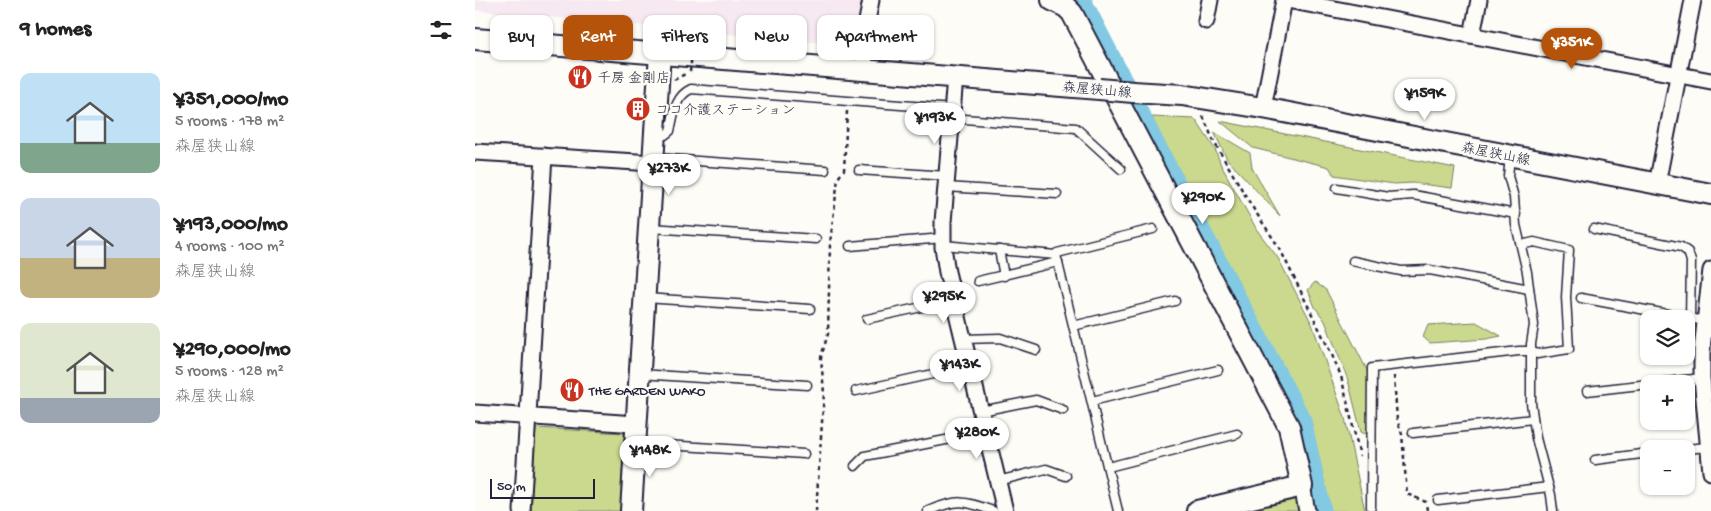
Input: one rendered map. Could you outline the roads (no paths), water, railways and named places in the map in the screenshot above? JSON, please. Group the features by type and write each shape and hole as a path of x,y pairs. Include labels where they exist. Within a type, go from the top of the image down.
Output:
{"main road":[{"path":"1052,0 1072,13 1289,427 1302,486 1197,511"},
{"name":"森屋狭山線","path":"475,39 643,53"},
{"name":"森屋狭山線","path":"726,59 1201,98 1263,108 1711,194"},
{"path":"631,511 660,60"}],"street":[{"path":"864,70 867,21 871,0"},
{"path":"1206,21 1210,0"},
{"path":"1263,108 1285,0 1711,81"},
{"path":"1472,35 1479,0"},
{"path":"1657,184 1693,0"},
{"path":"955,77 943,241 953,300 1005,511"},
{"path":"475,152 653,160"},
{"path":"521,511 544,156"},
{"path":"1711,270 1697,320 1702,349 1702,378 1711,472"},
{"path":"475,413 527,417 636,434"},
{"path":"1302,486 1307,511"}],"lane":[{"path":"655,134 665,135 670,131 678,101 683,93 691,90 847,101 1077,128 1121,169"},
{"path":"1511,156 1508,176 1514,197 1534,325 1531,351 1533,419 1553,511"},
{"path":"653,160 825,170"},
{"path":"859,170 1057,194"},
{"path":"1337,188 1388,197 1413,195 1516,214"},
{"path":"649,228 816,238"},
{"path":"1118,511 1057,253 1153,229"},
{"path":"1581,298 1697,320 1691,261 1688,252 1681,247 1594,229"},
{"path":"850,246 943,241 1057,259"},
{"path":"1371,507 1372,368 1519,351 1531,351 1537,354 1569,350 1566,298 1569,250 1534,242 1521,245"},
{"path":"999,250 1004,276"},
{"path":"978,281 1004,276 1057,259"},
{"path":"1353,261 1401,272 1430,270 1529,289"},
{"path":"644,298 810,309"},
{"path":"867,319 953,300"},
{"path":"1073,326 1175,301"},
{"path":"963,339 1000,338 1036,350"},
{"path":"856,391 969,366"},
{"path":"1092,401 1218,370"},
{"path":"639,374 807,385"},
{"path":"1695,379 1702,378"},
{"path":"1587,391 1640,385"},
{"path":"981,411 1036,400 1063,410"},
{"path":"1413,433 1533,419"},
{"path":"855,466 865,456 986,432"},
{"path":"636,434 804,454"},
{"path":"1108,467 1237,434"},
{"path":"1695,448 1709,446"},
{"path":"1595,460 1640,454"},
{"path":"998,481 1046,469 1066,476"},
{"path":"1439,500 1549,487"},
{"path":"928,511 960,501 968,501 993,511"}],"waterway":[{"path":"1072,0 1081,5 1152,144 1299,421 1319,511"}],"place":[{"name":"千房 金剛店","path":"580,77"},
{"name":"ココ介護ステーション","path":"638,109"},
{"name":"THE GARDEN WAKO","path":"572,390"}]}
